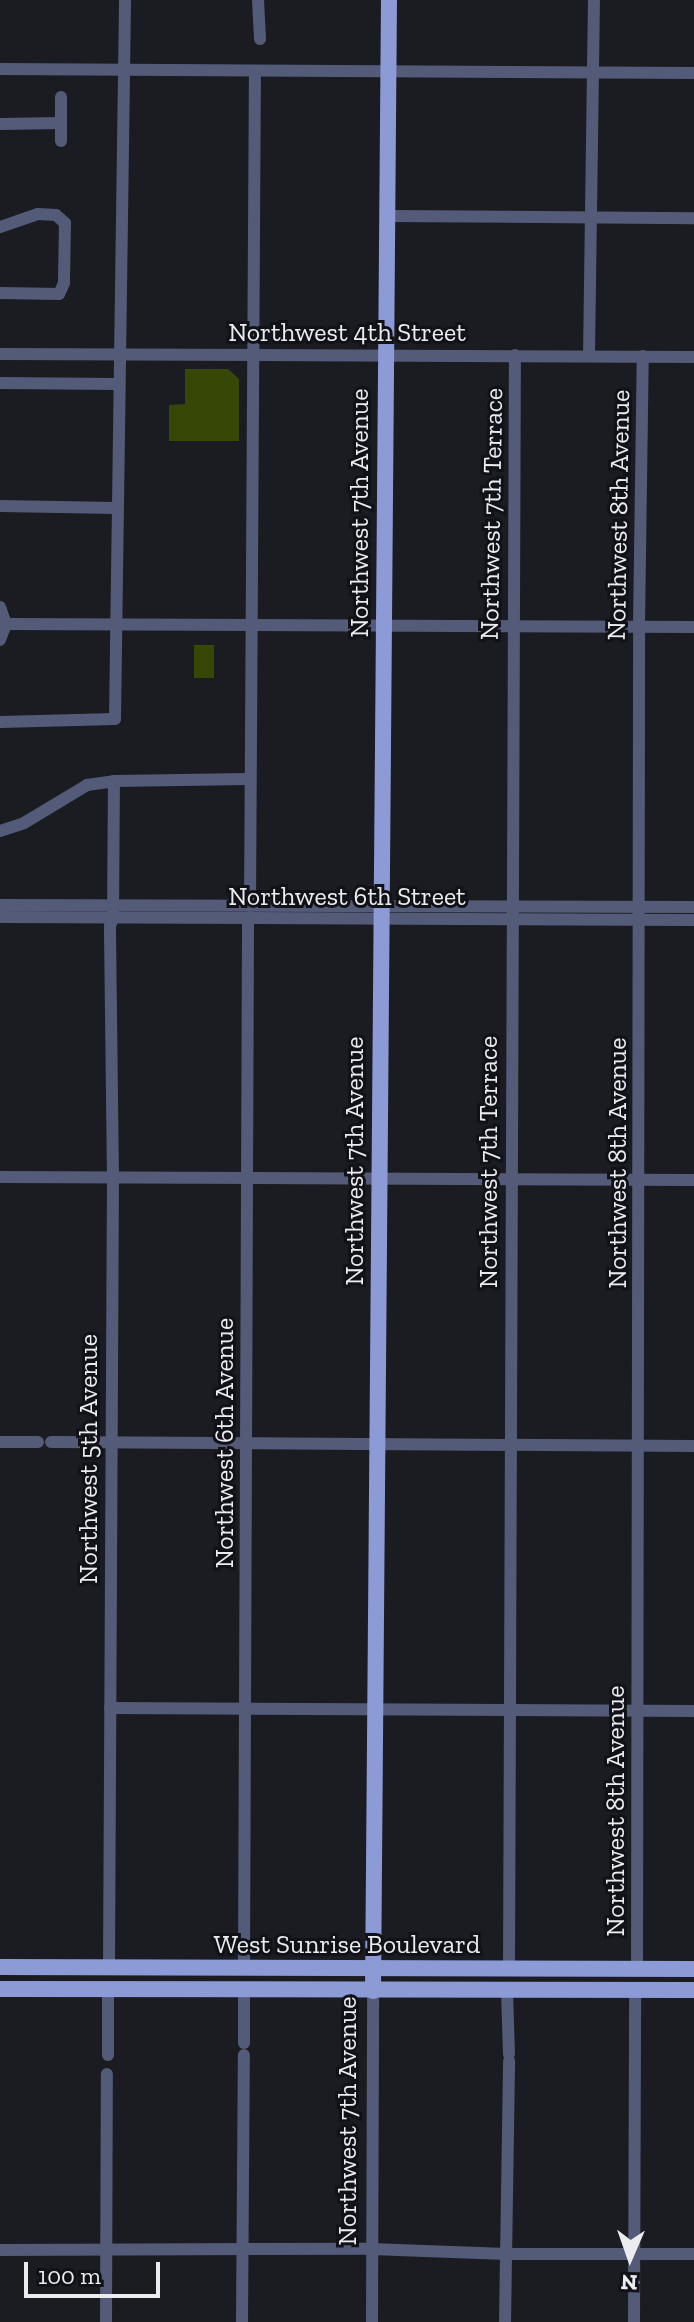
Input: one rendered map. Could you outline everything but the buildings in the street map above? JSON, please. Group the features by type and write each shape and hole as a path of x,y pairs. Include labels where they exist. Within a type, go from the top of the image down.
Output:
{"main road":[{"name":"Northwest 7th Avenue","path":"373,1991 389,0"},
{"name":"West Sunrise Boulevard","path":"0,1967 694,1969"},
{"path":"83,1988 100,1982 109,1967"},
{"name":"West Sunrise Boulevard","path":"0,1989 694,1990"}],"street":[{"path":"0,722 109,722 115,719 117,384 125,0"},
{"path":"258,0 260,39"},
{"name":"Northwest 8th Avenue","path":"589,356 594,0"},
{"path":"0,69 694,73"},
{"name":"Northwest 6th Avenue","path":"244,1968 248,779 255,71"},
{"path":"61,97 61,141"},
{"path":"0,124 61,123"},
{"path":"0,227 38,214 56,215 65,223 64,283 59,294 0,293"},
{"path":"387,216 694,218"},
{"name":"Northwest 4th Street","path":"0,354 694,357"},
{"name":"Northwest 7th Terrace","path":"509,1970 515,355"},
{"name":"Northwest 8th Avenue","path":"637,1969 641,914 639,626 643,356"},
{"path":"0,383 117,384"},
{"path":"0,506 116,508"},
{"path":"0,607 6,624 0,640"},
{"path":"6,624 694,627"},
{"path":"0,831 24,823 87,785 114,781 248,779"},
{"name":"Northwest 5th Avenue","path":"109,1967 113,1178 110,926 113,911 114,781"},
{"name":"Northwest 6th Street","path":"0,905 113,911 641,914 694,920"},
{"name":"Northwest 6th Street","path":"641,914 694,907"},
{"name":"Northwest 6th Street","path":"0,917 113,911"},
{"path":"0,1177 694,1180"},
{"path":"0,1442 694,1446"},
{"path":"110,1708 694,1711"},
{"path":"108,1989 108,2055"},
{"path":"242,2322 244,1989"},
{"path":"634,2322 635,1990"},
{"name":"Northwest 7th Avenue","path":"372,2322 373,1991"},
{"path":"505,2322 507,1991"},
{"path":"106,2322 107,2074"},
{"path":"0,2250 371,2249 506,2254 694,2254"}],"green space":[{"path":"185,369 228,369 239,379 239,441 169,441 169,405 185,404"},
{"path":"194,645 214,645 214,678 194,678"}]}
